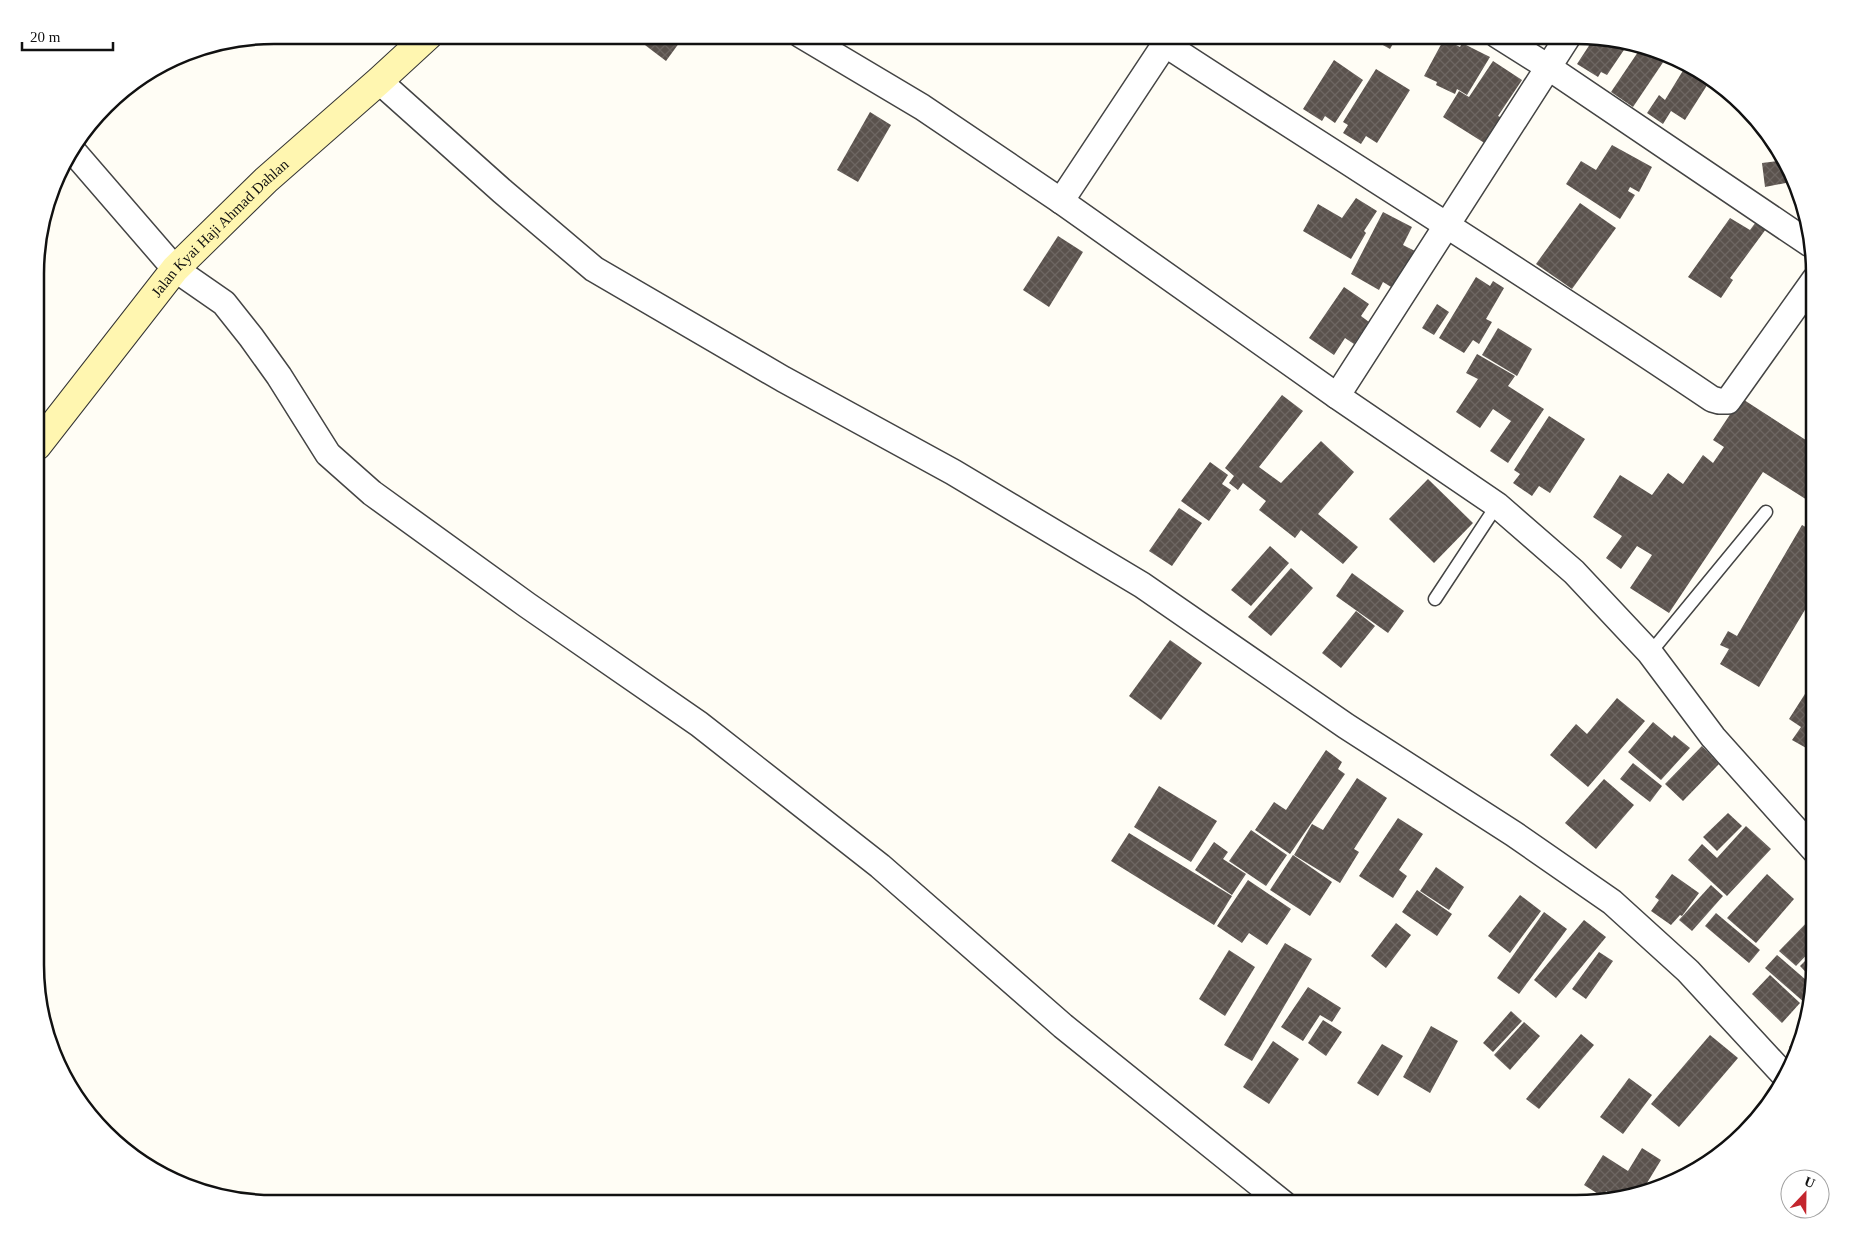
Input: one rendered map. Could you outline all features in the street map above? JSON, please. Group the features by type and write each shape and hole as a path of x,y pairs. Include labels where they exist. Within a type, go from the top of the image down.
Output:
{"street":[{"name":"Jalan Kyai Haji Ahmad Dahlan","path":"44,437 175,269 266,180 418,44"},
{"path":"816,44 922,107 1061,201 1337,396 1497,505 1574,572 1650,653 1713,737 1806,842"},
{"path":"1061,201 1165,44"},
{"path":"1174,44 1280,119 1448,225 1712,399 1728,401 1806,290"},
{"path":"1511,44 1803,240"},
{"path":"1337,396 1563,44"},
{"path":"379,81 502,191 594,269 775,374 953,472 1142,585 1346,726 1514,834 1612,902 1688,970 1780,1071"},
{"path":"77,155 175,269 224,303 279,376 328,454 372,494 535,611 699,724 880,866 1063,1026 1273,1195"}],"lane":[{"path":"1435,599 1497,505"},
{"path":"1650,653 1766,512"}],"building":[{"path":"644,44 678,44 666,61"},
{"path":"1381,44 1393,44 1390,49"},
{"path":"1441,44 1454,44 1460,47 1464,44 1490,57 1467,95 1457,89 1455,94 1436,85 1437,82 1424,76"},
{"path":"1590,44 1625,49 1607,75 1601,72 1598,77 1577,64"},
{"path":"1638,52 1664,61 1633,107 1611,92"},
{"path":"1334,60 1363,80 1335,123 1325,116 1322,121 1303,109"},
{"path":"1493,61 1522,80 1498,116 1502,118 1486,144 1443,117 1459,91 1469,97"},
{"path":"1376,69 1410,90 1377,143 1366,136 1361,144 1343,133 1348,125 1343,122"},
{"path":"1683,71 1707,85 1685,120 1671,111 1663,124 1647,113 1659,95 1665,100"},
{"path":"870,112 891,125 858,182 837,170"},
{"path":"1612,145 1652,167 1639,192 1630,187 1628,191 1635,195 1620,219 1566,184 1581,161 1596,170"},
{"path":"1776,161 1787,183 1765,187 1762,163"},
{"path":"1356,198 1377,211 1364,231 1366,233 1351,259 1303,231 1318,204 1342,218"},
{"path":"1580,203 1616,228 1572,289 1536,264"},
{"path":"1383,212 1412,227 1403,245 1417,252 1396,290 1383,282 1379,290 1351,274"},
{"path":"1730,218 1750,230 1756,222 1766,229 1730,278 1733,280 1721,298 1688,277"},
{"path":"1058,236 1083,252 1049,307 1023,290"},
{"path":"1476,277 1490,286 1493,281 1504,288 1486,319 1492,322 1479,344 1473,340 1464,353 1439,338"},
{"path":"1344,287 1369,304 1361,316 1369,322 1354,344 1345,338 1334,355 1309,338"},
{"path":"1437,304 1449,312 1434,335 1422,328"},
{"path":"1498,328 1532,349 1517,376 1482,355"},
{"path":"1477,354 1515,376 1508,386 1544,409 1508,463 1490,451 1511,421 1493,409 1480,428 1456,412 1478,379 1466,373"},
{"path":"1282,395 1303,411 1259,467 1281,483 1321,441 1354,472 1318,514 1358,547 1343,564 1301,530 1295,538 1259,510 1266,501 1243,483 1238,490 1229,483 1234,476 1225,468"},
{"path":"1741,398 1806,440 1806,499 1763,472 1669,613 1630,588 1652,555 1637,546 1621,569 1606,558 1622,536 1593,517 1620,475 1652,495 1668,473 1683,484 1703,455 1713,463 1724,447 1713,440"},
{"path":"1549,416 1585,439 1550,493 1539,486 1532,496 1513,483 1520,474 1514,470"},
{"path":"1210,462 1228,475 1222,484 1231,490 1209,521 1181,501"},
{"path":"1428,479 1473,523 1434,563 1389,519"},
{"path":"1179,508 1202,523 1172,566 1149,551"},
{"path":"1802,525 1806,527 1806,608 1759,687 1720,664 1729,649 1720,645 1728,631 1737,636"},
{"path":"1270,546 1289,563 1251,606 1231,590"},
{"path":"1291,568 1313,588 1271,636 1248,617"},
{"path":"1352,573 1404,611 1388,633 1336,596"},
{"path":"1356,611 1375,626 1341,668 1322,653"},
{"path":"1170,640 1202,663 1161,720 1129,696"},
{"path":"1806,692 1806,748 1792,740 1801,727 1789,719"},
{"path":"1617,698 1645,721 1588,787 1550,755 1576,724 1587,734"},
{"path":"1653,722 1672,738 1674,735 1690,748 1661,780 1628,752"},
{"path":"1702,746 1719,764 1683,801 1665,784"},
{"path":"1326,750 1342,762 1338,769 1345,774 1290,854 1255,830 1274,802 1286,810"},
{"path":"1633,763 1662,786 1650,802 1620,779"},
{"path":"1357,778 1387,798 1354,849 1359,852 1340,883 1294,855 1312,824 1323,830"},
{"path":"1604,779 1634,805 1596,849 1565,823"},
{"path":"1159,786 1217,821 1191,862 1134,827"},
{"path":"1728,813 1742,826 1717,851 1703,837"},
{"path":"1398,818 1423,834 1399,870 1407,876 1393,898 1359,876"},
{"path":"1746,826 1771,849 1727,896 1688,860 1702,844 1717,858"},
{"path":"1251,830 1287,855 1266,886 1229,861"},
{"path":"1129,833 1232,896 1214,925 1111,861"},
{"path":"1214,842 1228,852 1223,859 1246,874 1232,895 1195,870"},
{"path":"1293,855 1332,882 1310,916 1270,890"},
{"path":"1436,867 1464,887 1449,910 1420,891"},
{"path":"1672,874 1699,893 1682,916 1680,915 1671,925 1651,911 1659,900 1655,897"},
{"path":"1767,874 1794,899 1756,943 1727,918"},
{"path":"1248,880 1291,909 1267,945 1249,933 1242,943 1217,926"},
{"path":"1711,885 1723,896 1692,931 1679,920"},
{"path":"1417,890 1452,914 1437,936 1402,912"},
{"path":"1520,895 1541,911 1510,953 1488,936"},
{"path":"1544,912 1567,929 1519,994 1497,978"},
{"path":"1716,913 1760,950 1749,963 1705,926"},
{"path":"1584,920 1606,937 1556,998 1534,980"},
{"path":"1396,923 1411,935 1386,968 1371,956"},
{"path":"1806,923 1806,955 1796,966 1779,951"},
{"path":"1285,943 1312,959 1252,1061 1224,1045"},
{"path":"1229,950 1255,967 1225,1016 1199,999"},
{"path":"1599,952 1613,961 1586,999 1572,989"},
{"path":"1777,955 1806,980 1803,1001 1765,968"},
{"path":"1806,960 1806,972 1800,966"},
{"path":"1770,975 1800,1003 1782,1023 1752,994"},
{"path":"1308,987 1341,1008 1332,1022 1320,1015 1303,1041 1281,1027"},
{"path":"1511,1011 1522,1021 1493,1052 1483,1043"},
{"path":"1323,1020 1342,1032 1326,1056 1308,1043"},
{"path":"1524,1022 1540,1036 1510,1070 1494,1055"},
{"path":"1431,1026 1458,1041 1430,1093 1403,1077"},
{"path":"1581,1034 1594,1045 1539,1109 1526,1099"},
{"path":"1710,1035 1738,1058 1679,1127 1651,1104"},
{"path":"1273,1041 1299,1059 1269,1104 1243,1087"},
{"path":"1382,1044 1403,1056 1378,1096 1357,1083"},
{"path":"1629,1078 1652,1095 1623,1134 1600,1117"},
{"path":"1642,1148 1661,1160 1648,1184 1621,1191 1609,1193 1606,1191 1605,1193 1598,1194 1584,1185 1603,1155 1628,1171"}]}
